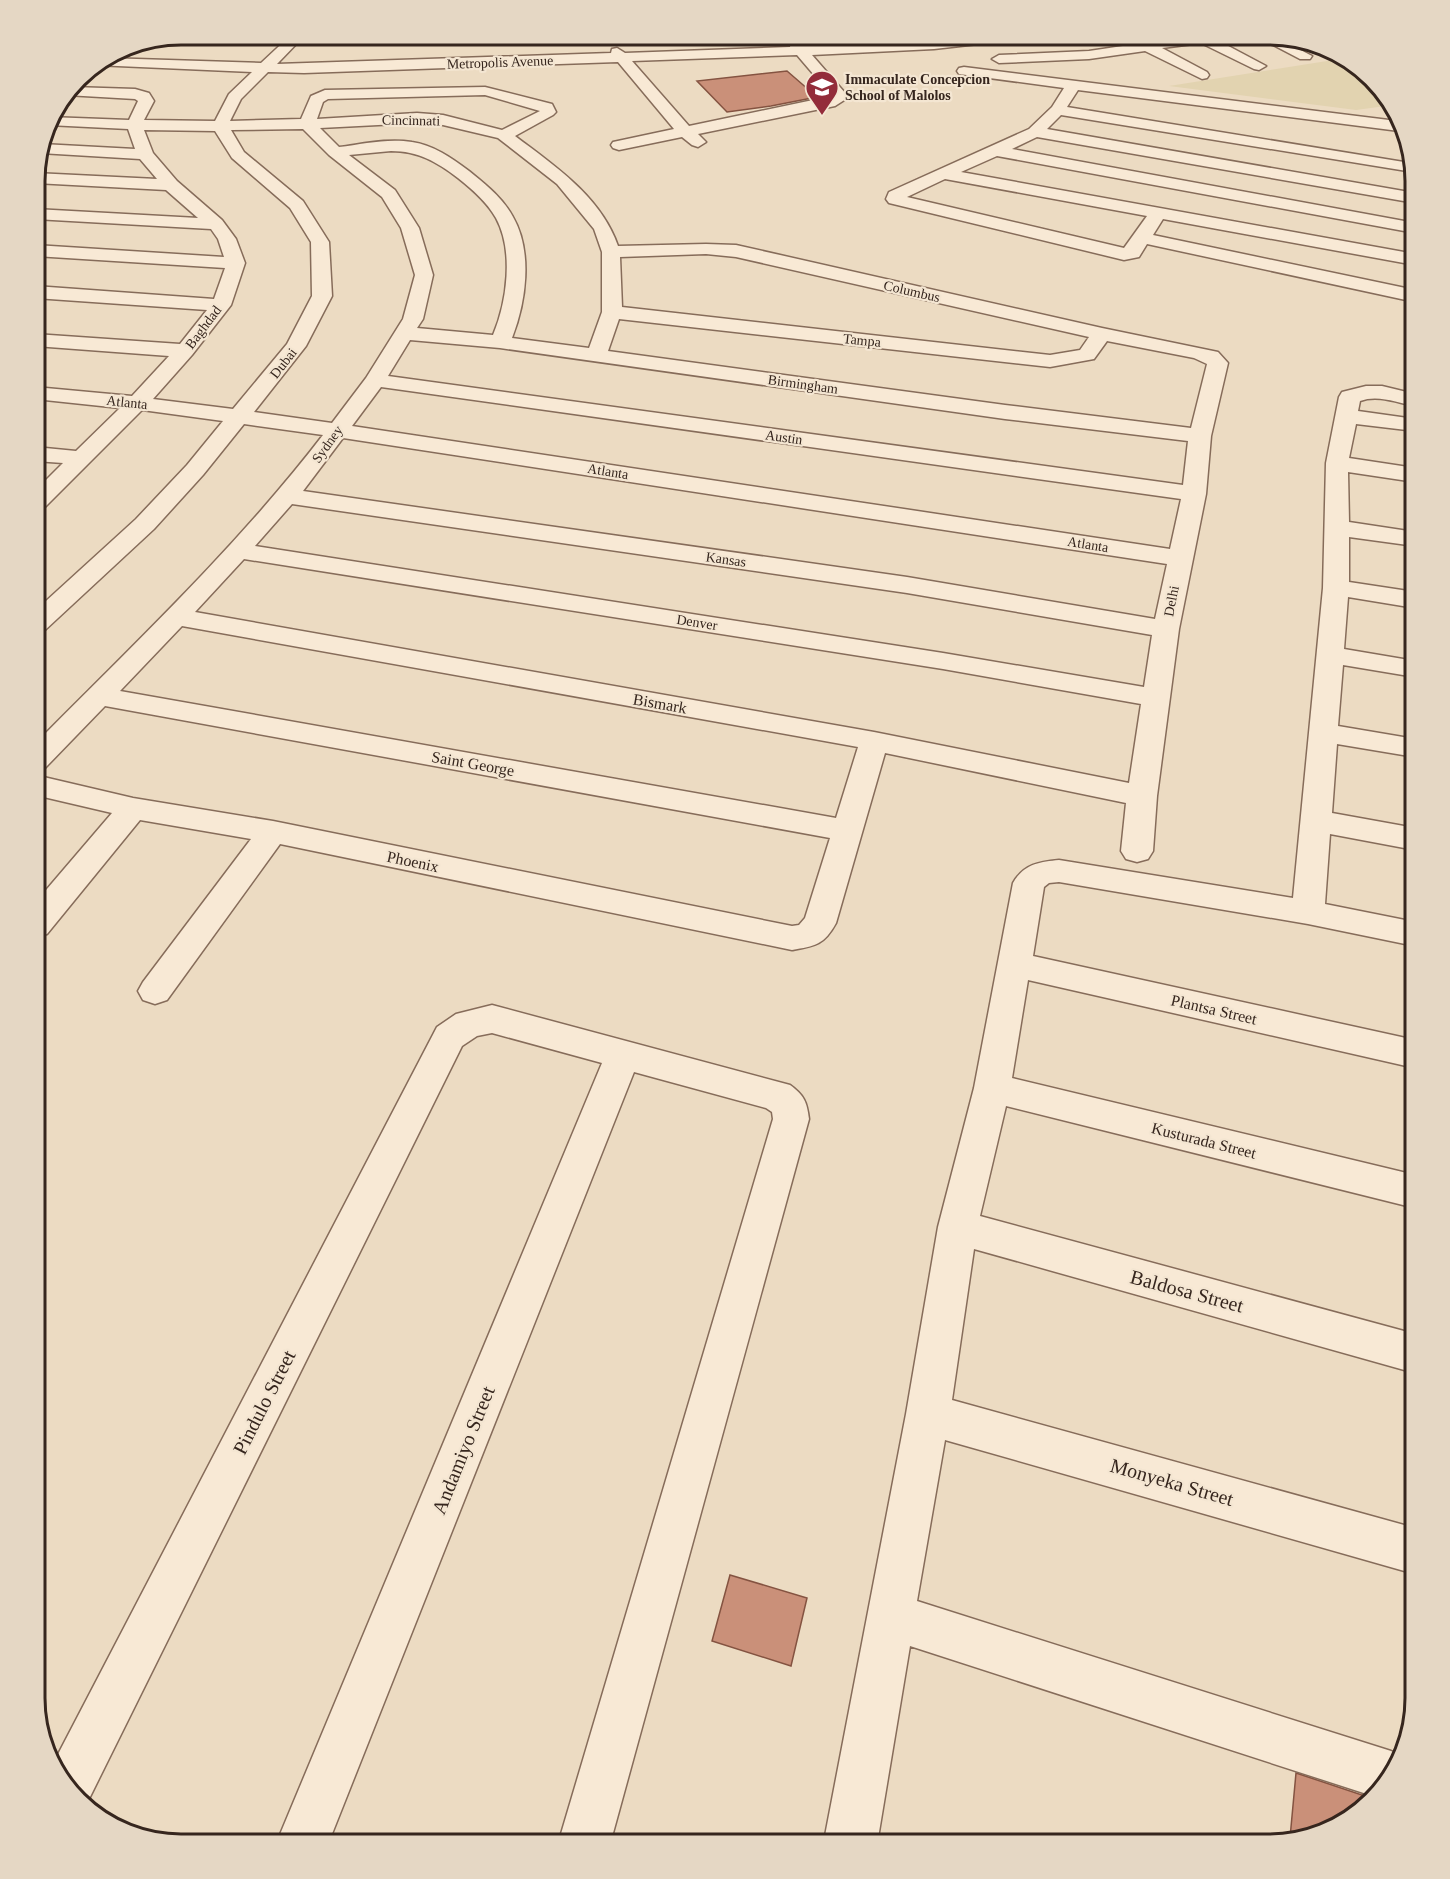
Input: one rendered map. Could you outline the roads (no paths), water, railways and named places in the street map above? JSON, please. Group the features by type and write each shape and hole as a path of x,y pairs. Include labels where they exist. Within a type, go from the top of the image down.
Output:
{"street":[{"path":"220,126 234,97 287,45"},
{"name":"Metropolis Avenue","path":"114,62 304,69 834,45"},
{"path":"1153,45 1089,55 968,65 1069,78 1177,98 1228,121 1291,130 1354,120 1393,125"},
{"path":"1216,45 1259,66"},
{"path":"1146,46 1202,75"},
{"path":"1284,46 1305,56"},
{"path":"619,146 834,101 842,97 799,48"},
{"path":"620,55 686,132 699,143"},
{"path":"1089,55 1117,69"},
{"path":"1041,58 1069,78"},
{"path":"1069,78 1057,110 1035,132 998,151 895,196 895,199 1124,254 1132,253 1158,213"},
{"path":"45,251 236,263 227,239 216,224 171,184 145,154 134,125 146,101 144,96 79,91"},
{"path":"307,124 316,99 325,95 485,91 547,107 548,112 543,116 504,135"},
{"path":"1166,128 1177,98"},
{"path":"1057,110 1166,128 1228,121 1291,130 1353,158 1404,167"},
{"name":"Cincinnati","path":"59,121 134,125 220,126 417,118 443,120 504,135 556,173 603,228 611,252 612,312 596,356"},
{"path":"742,120 760,133"},
{"path":"1353,158 1354,120"},
{"name":"Sydney","path":"45,751 176,617 286,496 375,380 413,319 424,275 413,236 389,194 335,152 307,124"},
{"name":"Dubai","path":"45,616 145,524 195,470 296,346 322,296 320,242 297,205 238,155 220,126"},
{"path":"1035,132 1405,196"},
{"path":"335,152 400,146 421,149 449,164 487,195 509,225 513,256 515,297 500,342"},
{"path":"49,149 145,154"},
{"path":"998,151 1405,226"},
{"path":"944,174 1405,257"},
{"path":"45,178 171,184"},
{"path":"977,220 1011,186"},
{"path":"1057,238 1090,200"},
{"path":"45,215 216,224"},
{"path":"1143,238 1405,294"},
{"name":"Columbus","path":"611,252 706,249 736,251 1102,334 1211,356"},
{"name":"Baghdad","path":"45,494 137,403 185,351 221,305 236,263"},
{"path":"45,293 221,305"},
{"name":"Tampa","path":"612,312 1050,361 1087,355 1102,334"},
{"name":"Birmingham","path":"405,333 500,342 1200,436"},
{"path":"45,341 185,351"},
{"name":"Delhi","path":"1137,851 1142,796 1166,629 1194,494 1200,436 1218,363 1211,356"},
{"name":"Austin","path":"375,380 1194,494"},
{"path":"1308,912 1336,588 1337,463 1350,397 1359,392 1371,392 1405,398"},
{"name":"Atlanta","path":"45,394 137,403 337,430 1179,558"},
{"path":"1347,416 1405,424"},
{"path":"45,455 81,458"},
{"path":"1337,463 1405,473"},
{"name":"Kansas","path":"286,496 907,585 1166,629"},
{"path":"1337,528 1405,537"},
{"name":"Denver","path":"238,551 931,659 1155,698"},
{"path":"1336,588 1405,598"},
{"name":"Bismark","path":"176,617 874,741 1142,796"},
{"path":"1329,655 1405,667"},
{"name":"Saint George","path":"100,696 846,830"},
{"path":"1324,733 1405,746"},
{"path":"846,830 874,741"},
{"name":"Phoenix","path":"45,787 133,808 273,832 792,938 809,935 820,923 846,830"},
{"path":"45,913 133,808"},
{"path":"1315,821 1405,837"},
{"path":"155,991 273,832"},
{"path":"853,1834 928,1414 958,1227 992,1088 1029,882 1040,873 1059,871 1308,912 1405,932"},
{"name":"Plantsa Street","path":"1013,964 1405,1052"},
{"name":"Pindulo Street","path":"72,1779 449,1037 468,1024 492,1018 623,1055"},
{"path":"587,1834 791,1119 789,1104 777,1096 623,1055"},
{"name":"Andamiyo Street","path":"306,1834 623,1055"},
{"name":"Kusturada Street","path":"992,1088 1405,1189"},
{"name":"Baldosa Street","path":"958,1227 1405,1351"},
{"name":"Monyeka Street","path":"928,1414 1405,1548"},
{"path":"892,1617 1382,1773"}],"place":[{"name":"Immaculate Concepcion School of Malolos","path":"822,116"}]}
